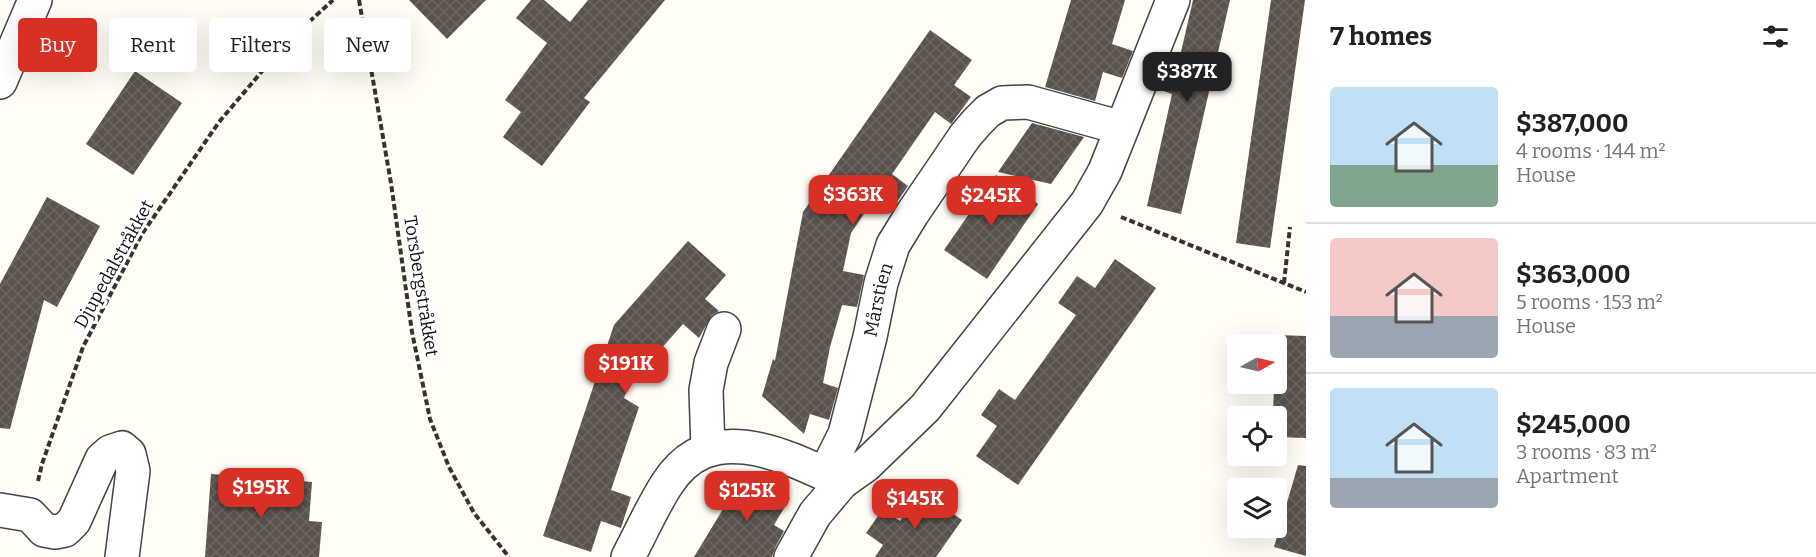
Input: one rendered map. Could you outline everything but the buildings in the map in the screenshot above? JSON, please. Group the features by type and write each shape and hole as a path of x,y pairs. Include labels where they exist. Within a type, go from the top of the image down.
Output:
{"street":[{"path":"0,82 35,0"},
{"name":"Mårstien","path":"834,478 866,465 925,408 1087,203 1105,171 1173,0"},
{"name":"Mårstien","path":"791,557 834,478 870,337 881,282 893,245 965,136 988,111 1002,103 1013,101 1028,102 1122,128"},
{"path":"708,449 706,390 711,363 724,329"},
{"path":"628,557 667,483 695,454 708,449 730,445 747,446 782,456 834,478"},
{"path":"15,513 44,530 56,532 65,530 74,521 102,459 110,452 122,448 129,454 133,471 122,557"}],"path":[{"name":"Djupedalstråkket","path":"15,513 42,464 82,347 142,234 219,122 286,43 333,0"},
{"name":"Torsbergstråkket","path":"359,0 390,171 412,332 430,419 450,467 474,513 508,557"},
{"path":"1087,203 1306,292"},
{"path":"1284,283 1290,227"}]}
